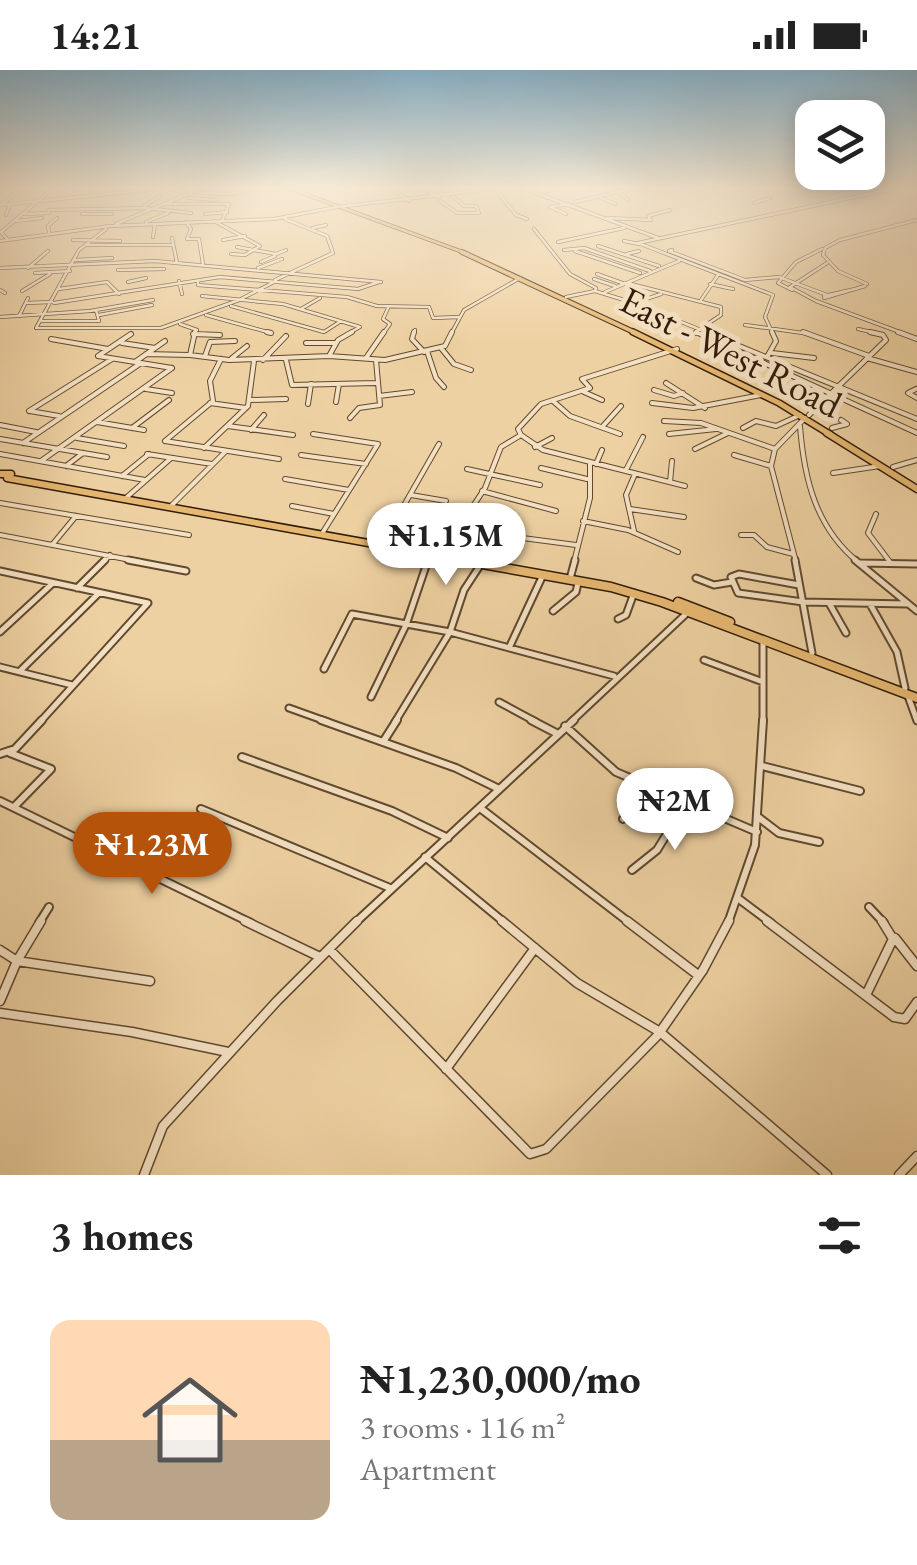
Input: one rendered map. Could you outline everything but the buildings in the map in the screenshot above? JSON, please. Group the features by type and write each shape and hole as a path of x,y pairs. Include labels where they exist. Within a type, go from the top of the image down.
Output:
{"main road":[{"name":"East - West Road","path":"440,241 763,394 917,486"},
{"name":"East - West Road","path":"445,241 832,428 917,486"},
{"path":"4,478 624,585 912,693"},
{"path":"4,478 481,564 575,577 812,653 912,693"}],"street":[{"path":"89,241 36,328 159,329 228,305 332,255 328,241"},
{"path":"172,241 177,263"},
{"path":"199,241 203,264"},
{"path":"231,254 242,256 260,246 251,241"},
{"path":"543,241 563,268 596,288 594,291"},
{"path":"558,242 565,241"},
{"path":"624,241 773,295 764,311 776,338 767,358"},
{"path":"639,244 651,241"},
{"path":"839,241 799,258 778,283 917,337"},
{"path":"841,241 828,248 826,256 866,284"},
{"path":"256,244 237,247 277,254"},
{"path":"84,245 173,245"},
{"path":"598,246 662,267"},
{"path":"564,250 584,248 650,270"},
{"path":"824,248 822,255 827,263 866,284"},
{"path":"261,262 286,250"},
{"path":"572,250 642,274"},
{"path":"672,250 669,251 745,280 779,278 796,282 820,299"},
{"path":"28,268 48,251"},
{"path":"624,254 638,251"},
{"path":"35,273 112,258"},
{"path":"256,269 282,259"},
{"path":"605,292 630,284 650,270 682,260"},
{"path":"120,263 117,273 164,269"},
{"path":"0,268 177,263 381,282 358,289 210,278 119,294 52,302 27,300 19,316"},
{"path":"792,290 790,286 827,263"},
{"path":"22,291 52,272"},
{"path":"210,278 214,272"},
{"path":"701,300 720,274"},
{"path":"618,287 596,276 722,307 724,312 694,333 917,433"},
{"path":"136,291 127,281 146,278"},
{"path":"239,278 202,296 301,309 360,327 336,343 329,356"},
{"path":"146,354 229,360 329,356 376,360 426,352 450,341 459,318 470,305 520,278"},
{"path":"158,285 164,279"},
{"path":"179,281 182,294"},
{"path":"59,289 107,282 119,294"},
{"path":"198,284 428,307 433,318 459,318"},
{"path":"710,284 733,288"},
{"path":"820,299 866,284"},
{"path":"566,296 605,292 917,420"},
{"path":"634,304 661,294"},
{"path":"301,309 322,296"},
{"path":"0,317 152,303 99,315"},
{"path":"228,305 324,332 341,321"},
{"path":"365,359 386,334 390,324 384,320 389,306"},
{"path":"39,321 99,321 96,310"},
{"path":"203,314 271,333"},
{"path":"174,315 178,323 196,329 188,355"},
{"path":"795,321 802,332"},
{"path":"745,325 802,332 917,372"},
{"path":"92,334 96,328"},
{"path":"743,428 756,421 777,426 805,416 831,394 886,338 858,329"},
{"path":"415,330 412,338 426,352 444,387"},
{"path":"42,461 172,368 98,356 131,334"},
{"path":"193,334 220,335"},
{"path":"262,360 286,336"},
{"path":"51,339 108,349"},
{"path":"23,442 165,340"},
{"path":"205,356 210,342 235,341"},
{"path":"119,342 155,348"},
{"path":"306,342 336,343"},
{"path":"229,360 246,346"},
{"path":"441,348 454,364 472,370"},
{"path":"674,350 582,379 590,388 550,400 530,414 518,430 535,447 685,486"},
{"path":"772,353 814,358"},
{"path":"62,417 29,411 112,358"},
{"path":"221,359 210,381 214,397 210,404 164,442 279,460"},
{"path":"204,448 246,408 254,360"},
{"path":"286,360 292,384 376,382"},
{"path":"350,418 359,408 380,405 376,360"},
{"path":"666,383 705,408"},
{"path":"308,404 311,384"},
{"path":"336,402 340,384"},
{"path":"143,389 172,392"},
{"path":"916,389 908,393 917,398"},
{"path":"581,390 602,400"},
{"path":"654,390 675,396 682,393"},
{"path":"379,396 412,392"},
{"path":"652,403 678,410 705,408 763,394"},
{"path":"132,428 169,400"},
{"path":"250,400 286,400"},
{"path":"550,400 570,416 620,434"},
{"path":"210,404 246,408"},
{"path":"604,426 621,406"},
{"path":"251,430 264,415"},
{"path":"805,416 800,426 802,454 825,528 834,543 917,610"},
{"path":"664,420 701,422 775,449"},
{"path":"832,428 847,424 842,420"},
{"path":"97,422 144,430"},
{"path":"0,425 39,432"},
{"path":"228,426 293,435"},
{"path":"800,426 790,431 775,449 772,466 812,653"},
{"path":"669,434 717,429"},
{"path":"695,449 728,433"},
{"path":"314,434 378,444 322,532"},
{"path":"442,552 494,474 501,447 522,435"},
{"path":"626,470 643,437"},
{"path":"74,438 124,446"},
{"path":"535,447 552,438"},
{"path":"2,441 107,458"},
{"path":"384,542 439,444"},
{"path":"553,611 576,592 577,546 592,490 587,479 602,450"},
{"path":"172,505 224,452"},
{"path":"66,466 83,453"},
{"path":"0,454 145,480"},
{"path":"122,476 148,454 212,464"},
{"path":"734,454 772,466"},
{"path":"301,455 366,464"},
{"path":"127,497 172,458"},
{"path":"893,466 917,460"},
{"path":"670,482 672,461"},
{"path":"833,473 883,465"},
{"path":"541,468 587,479"},
{"path":"467,470 540,484"},
{"path":"634,533 625,502 626,488 635,474"},
{"path":"285,479 349,490"},
{"path":"482,490 556,511"},
{"path":"411,495 446,501"},
{"path":"0,503 188,535"},
{"path":"292,506 334,514"},
{"path":"630,509 684,517"},
{"path":"876,514 868,532 890,562"},
{"path":"52,545 76,516"},
{"path":"583,521 634,533 678,552"},
{"path":"742,536 754,535 767,546 793,554"},
{"path":"1,536 186,571"},
{"path":"515,537 577,546"},
{"path":"371,697 406,626 430,555"},
{"path":"77,588 110,556"},
{"path":"858,563 917,564"},
{"path":"383,742 450,632 464,590 481,564"},
{"path":"0,571 148,603 10,753"},
{"path":"0,582 10,573"},
{"path":"509,648 543,574"},
{"path":"799,584 732,574 738,593 803,602 907,604"},
{"path":"696,578 714,586 732,582"},
{"path":"0,632 53,583"},
{"path":"20,671 99,593"},
{"path":"618,620 626,615 634,593"},
{"path":"829,603 846,633"},
{"path":"870,604 897,652 917,721"},
{"path":"144,1175 163,1126 229,1052 390,888 480,808 684,609"},
{"path":"324,670 350,615 450,632 616,676"},
{"path":"329,949 535,1155 546,1150 660,1032 698,975 739,899 758,817 763,639"},
{"path":"704,660 763,682"},
{"path":"0,667 72,685"},
{"path":"499,702 556,734"},
{"path":"288,708 499,789"},
{"path":"565,726 616,772 756,832"},
{"path":"0,754 10,753 51,769 14,807"},
{"path":"242,757 338,789 448,838"},
{"path":"762,766 860,792"},
{"path":"623,820 634,808 642,784"},
{"path":"0,801 320,958"},
{"path":"632,870 642,866 687,801"},
{"path":"480,808 698,975"},
{"path":"201,809 390,888"},
{"path":"758,817 779,833 819,842"},
{"path":"425,857 578,983 660,1032 827,1175"},
{"path":"739,899 902,1020 917,1002"},
{"path":"0,1001 16,961 49,907"},
{"path":"869,908 917,966"},
{"path":"866,995 893,936"},
{"path":"446,1069 535,948"},
{"path":"0,950 16,961 150,981"},
{"path":"0,1013 132,1032 229,1052"},
{"path":"899,1175 917,1156"}]}
